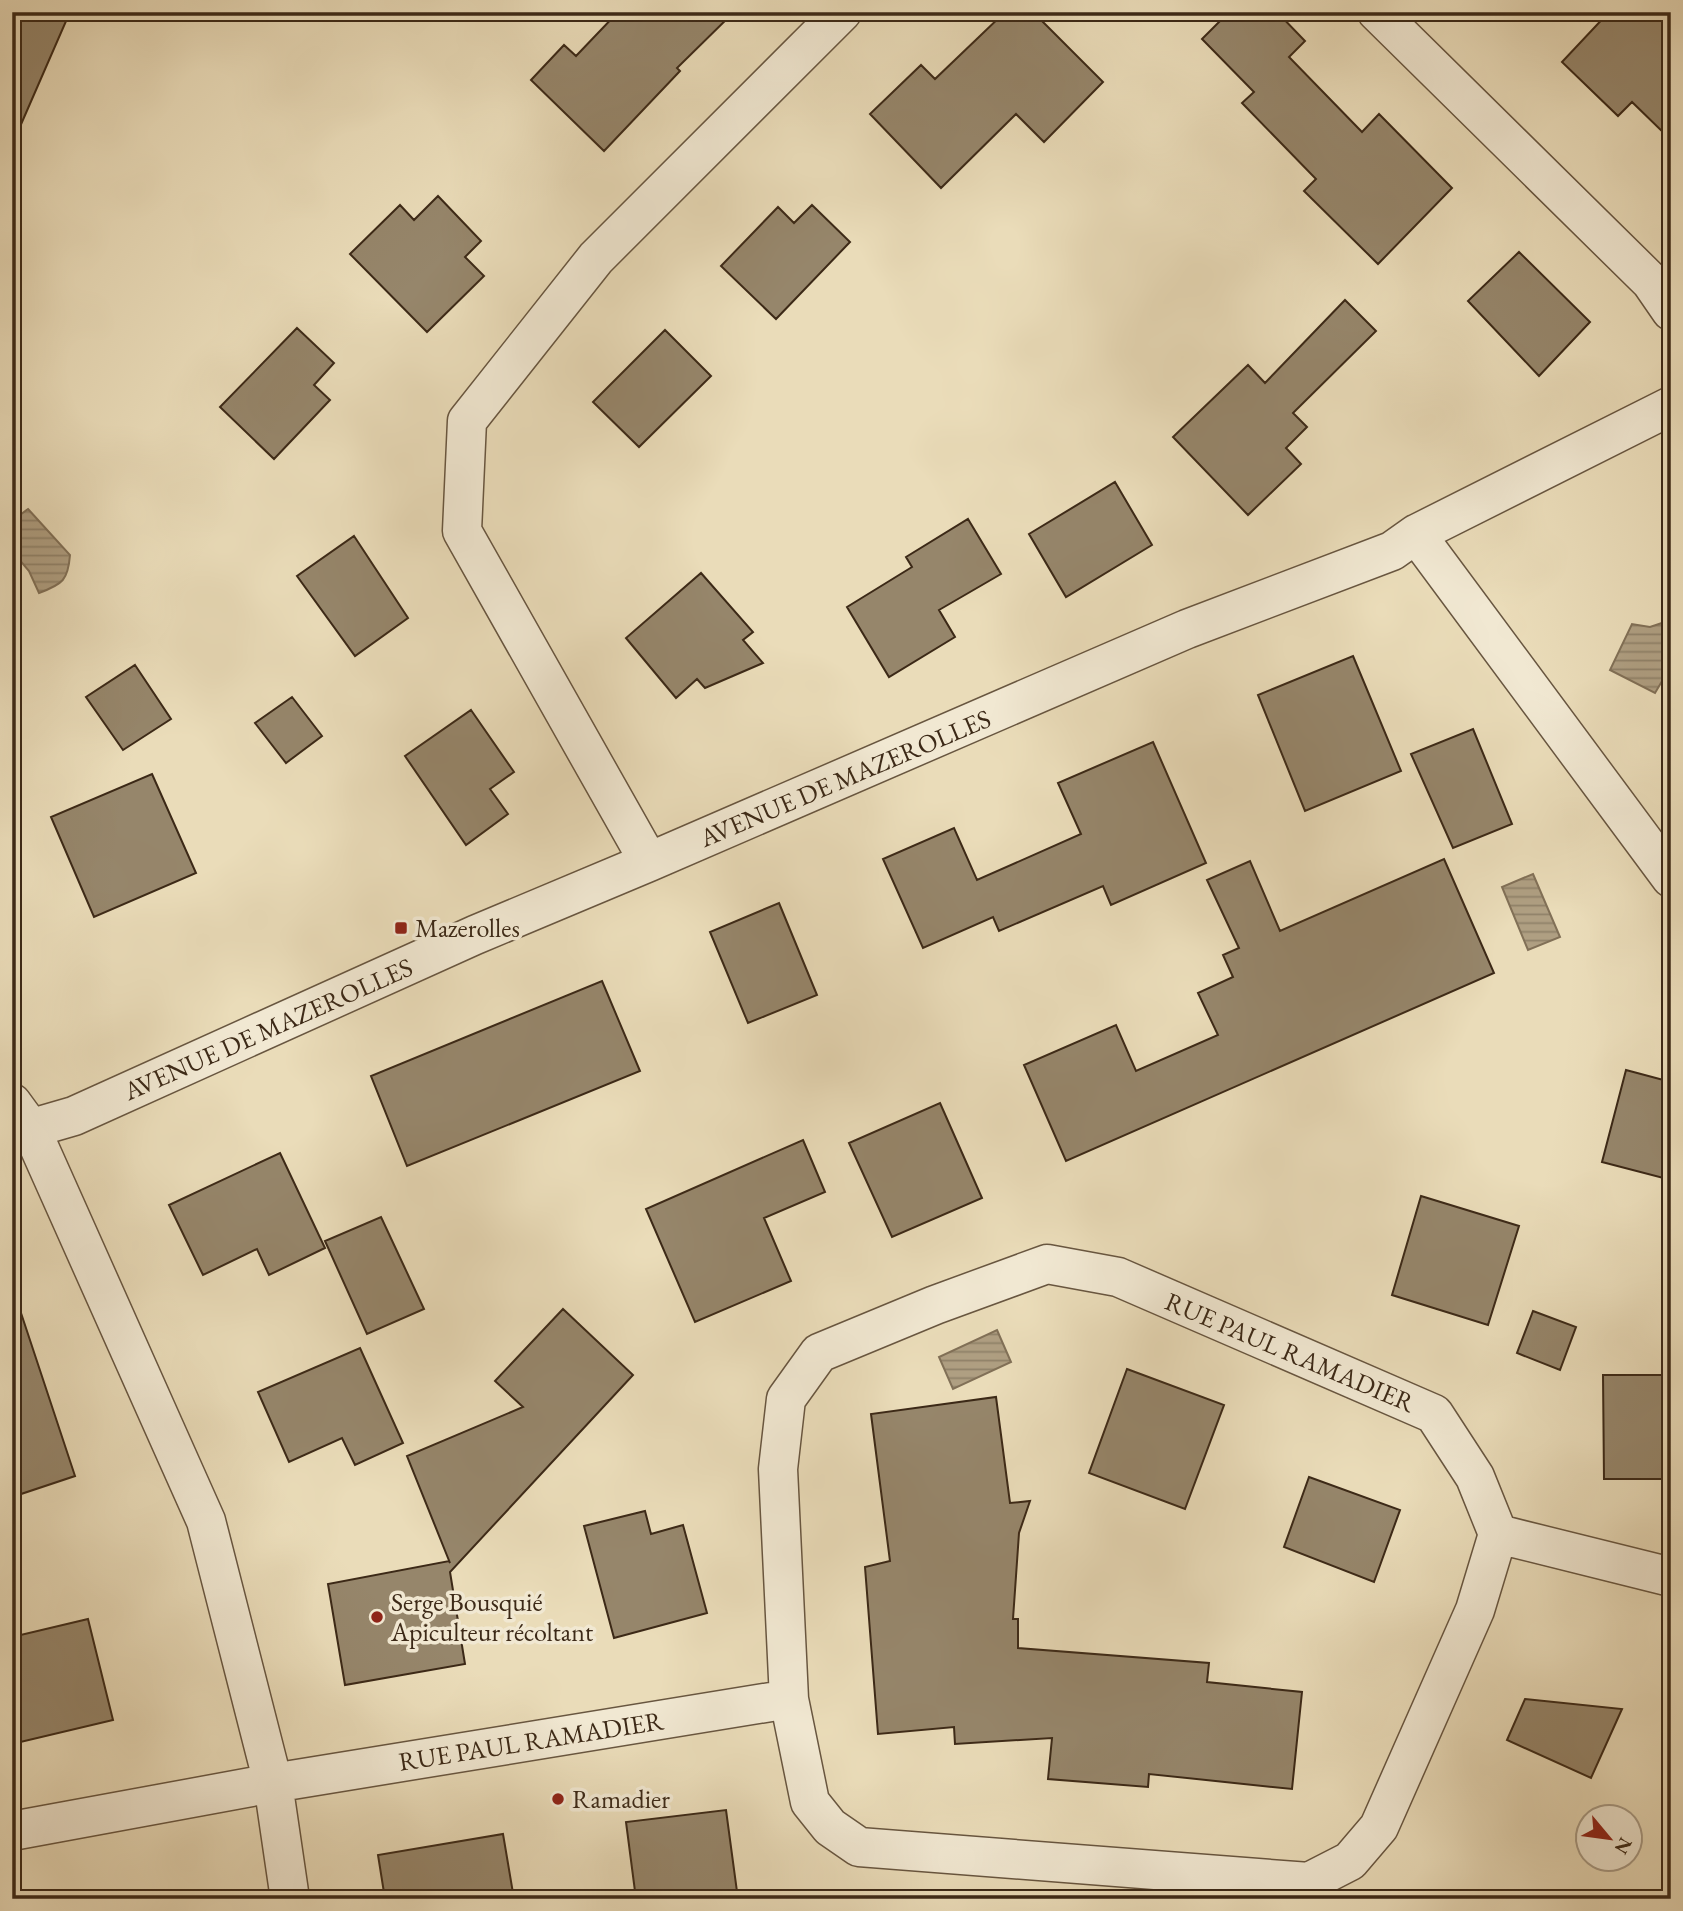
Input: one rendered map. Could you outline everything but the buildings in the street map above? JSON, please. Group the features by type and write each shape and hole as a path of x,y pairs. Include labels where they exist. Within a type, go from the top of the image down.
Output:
{"street":[{"path":"649,862 462,531 467,421 597,258 842,12"},
{"path":"1377,12 1651,282 1671,311"},
{"name":"AVENUE DE MAZEROLLES","path":"18,1122 74,1116 475,935 1187,629 1392,551 1416,534 1671,406"},
{"path":"1416,534 1671,878"},
{"path":"18,1122 206,1521 273,1783 290,1899"},
{"name":"RUE PAUL RAMADIER","path":"1047,1264 1118,1277 1434,1414 1475,1477 1498,1534 1475,1610 1379,1827 1350,1861 1309,1882 859,1847 830,1827 810,1802 789,1699 778,1469 786,1399 819,1353 935,1305 1047,1264"},
{"path":"1498,1534 1671,1577"},
{"name":"RUE PAUL RAMADIER","path":"12,1831 273,1783 789,1699"}],"shaded area":[{"path":"28,509 70,555 68,570 63,580 39,593 29,571 12,551 12,521"},
{"path":"1671,620 1671,666 1655,693 1610,670 1632,624 1650,627"},
{"path":"1533,874 1560,937 1528,950 1502,887"},
{"path":"997,1330 1011,1362 953,1389 939,1357"}],"place":[{"name":"Mazerolles","path":"401,928"},
{"name":"Serge Bousquié Apiculteur récoltant","path":"377,1617"},
{"name":"Ramadier","path":"558,1799"}]}
